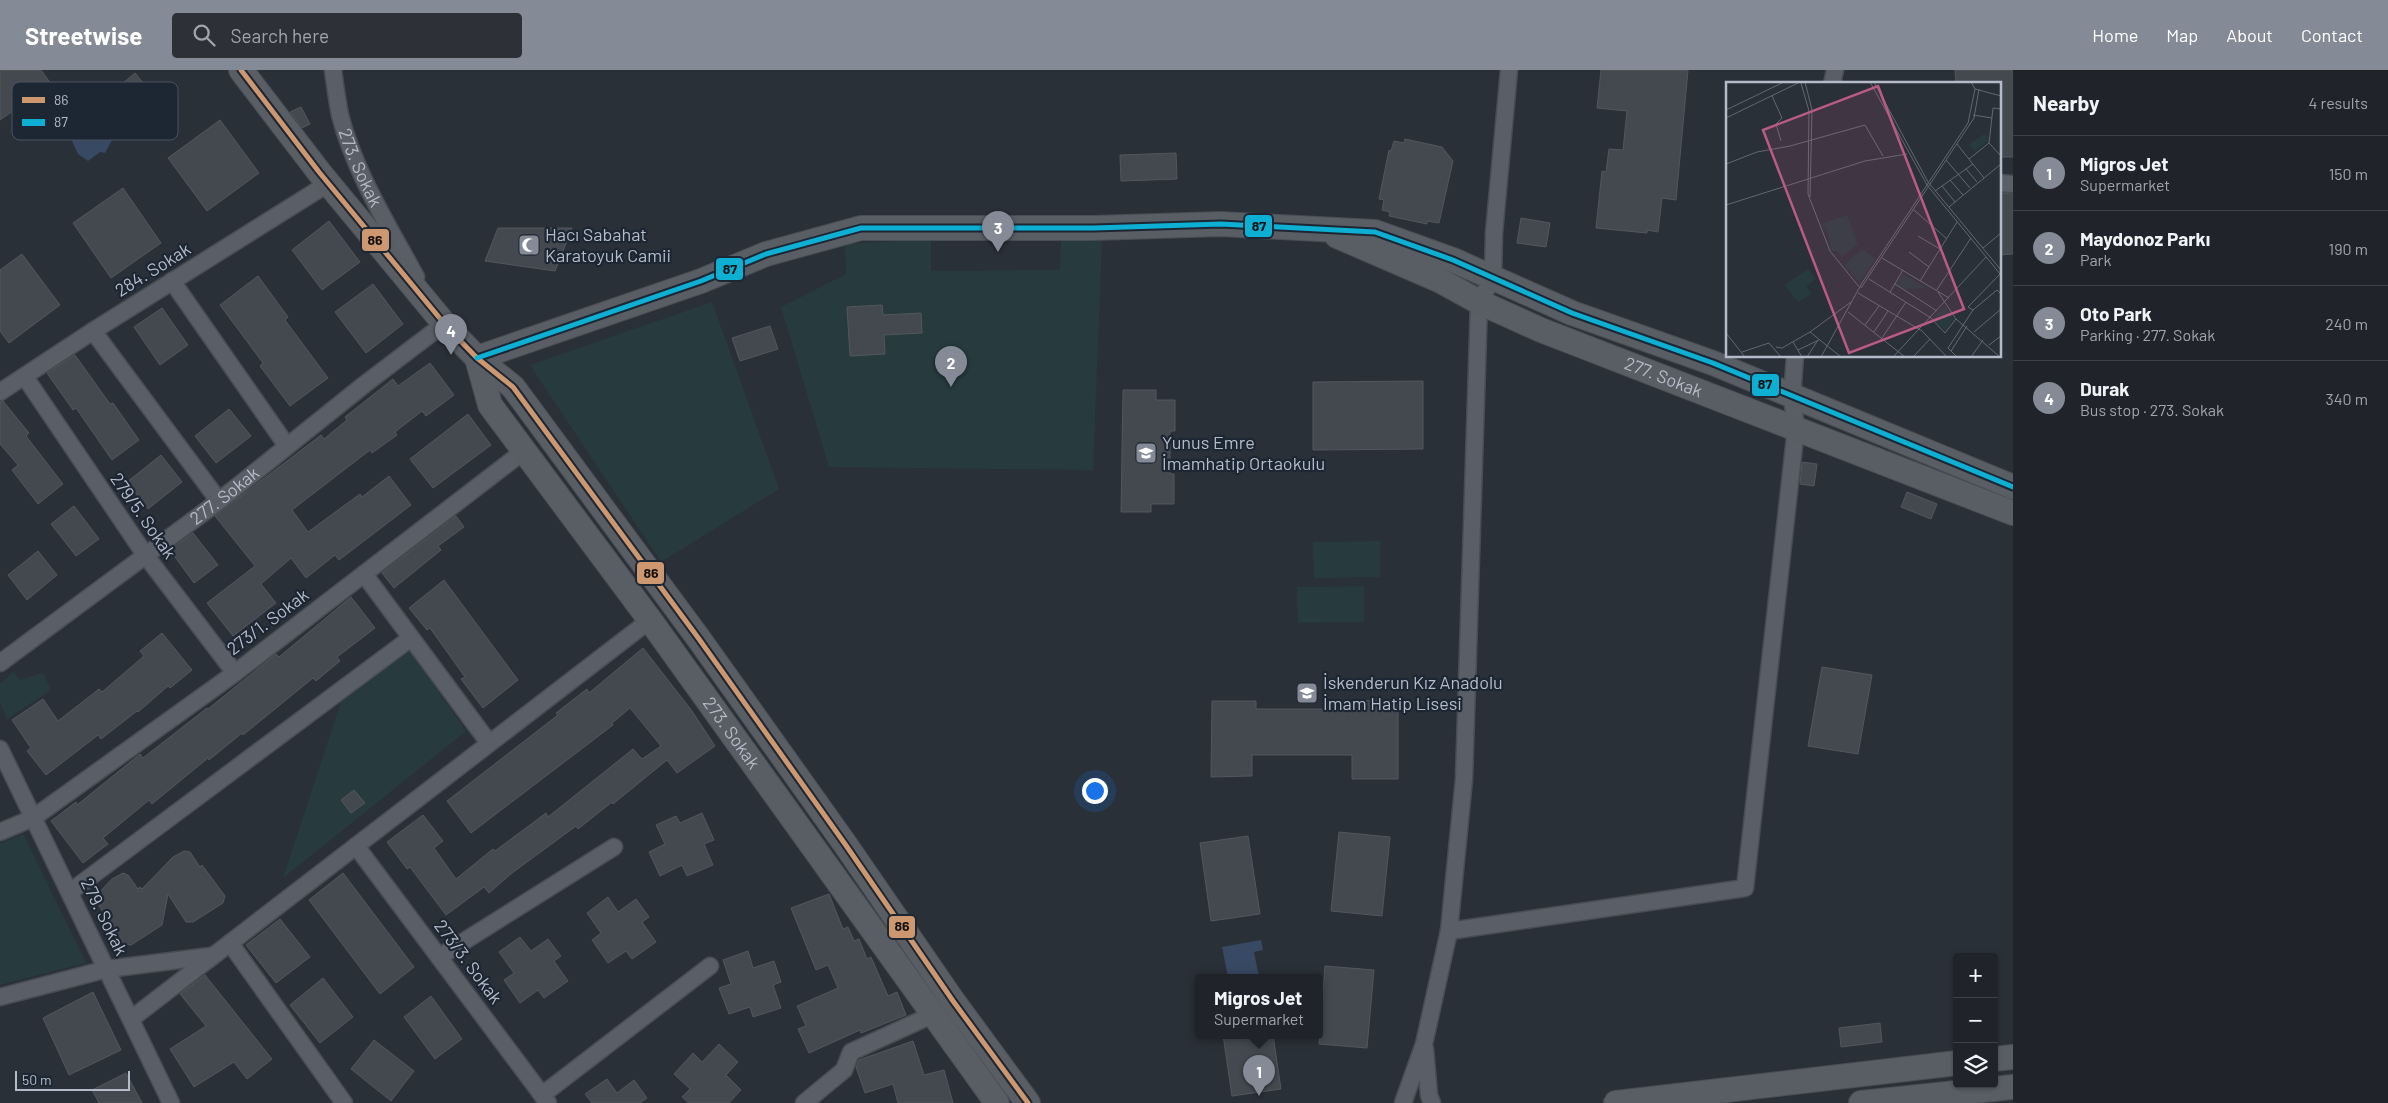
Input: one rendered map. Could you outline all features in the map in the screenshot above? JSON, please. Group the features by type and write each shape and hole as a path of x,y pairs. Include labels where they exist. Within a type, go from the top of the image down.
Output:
{"street":[{"name":"273. Sokak","path":"241,70 329,183 441,319 477,358 513,386 699,639 846,844 953,1001 1028,1103"},
{"name":"273. Sokak","path":"332,70 341,116 356,159 384,218 441,319"},
{"path":"1403,1103 1424,1044 1449,931 1464,779 1479,302 1493,278 1494,233 1509,70"},
{"name":"284. Sokak","path":"0,392 93,331 329,183"},
{"path":"2000,183 2013,184"},
{"name":"277. Sokak","path":"477,358 701,281 766,254 861,228 1094,228 1221,224 1376,232 1453,260 1572,313 1712,363 2013,486"},
{"name":"277. Sokak","path":"1320,228 1441,281 1479,302 1541,330 2013,513"},
{"path":"172,281 287,446"},
{"name":"277. Sokak","path":"0,662 219,501 432,333 441,319"},
{"path":"93,331 219,501"},
{"name":"273. Sokak","path":"477,358 490,405 650,620 998,1103"},
{"path":"1449,931 1746,888 1796,428 1792,396 1794,358"},
{"name":"279/5. Sokak","path":"25,377 146,556 234,673"},
{"name":"273/1. Sokak","path":"0,832 32,818 234,673 524,451"},
{"path":"364,574 489,743"},
{"path":"131,1019 650,620"},
{"path":"70,892 411,638"},
{"name":"279. Sokak","path":"0,749 171,1103"},
{"name":"273/3. Sokak","path":"356,846 545,1099"},
{"path":"439,958 614,846"},
{"path":"230,943 344,1103"},
{"path":"0,997 107,969 213,956"},
{"path":"545,1099 710,966"},
{"path":"804,1103 844,1070 851,1052 934,1014"},
{"path":"1424,1044 1429,1095 1432,1103"},
{"path":"1998,1059 2013,1057"},
{"path":"1616,1103 1642,1102 1953,1063"},
{"path":"1861,1103 2013,1087"}],"green space":[{"path":"931,239 931,271 1060,270 1061,240 1102,241 1093,470 829,467 781,307 846,274 845,244"},
{"path":"712,302 779,489 661,562 530,365"},
{"path":"1380,541 1380,577 1314,578 1313,542"},
{"path":"1364,586 1364,622 1298,623 1297,587"},
{"path":"409,650 466,731 283,878 341,702"},
{"path":"14,671 19,680 43,673 51,690 7,719 0,702 0,684"},
{"path":"23,834 86,963 0,985 0,844"}],"water":[{"path":"112,140 105,153 100,152 88,161 78,154 72,141"},
{"path":"1261,940 1263,950 1254,952 1258,974 1227,974 1222,947"}],"building":[{"path":"0,70 41,70 50,82 12,82 12,112 0,120"},
{"path":"1601,70 1688,70 1676,200 1662,198 1658,232 1647,230 1647,233 1596,228 1602,171 1606,172 1609,149 1623,150 1627,111 1597,108"},
{"path":"1955,70 2013,70 2013,157 2000,157 2000,82 1956,82"},
{"path":"135,73 142,82 124,82"},
{"path":"301,107 310,124 302,128 290,112"},
{"path":"220,120 259,173 207,211 168,158"},
{"path":"1405,139 1442,147 1453,161 1439,223 1427,221 1427,224 1389,216 1390,212 1382,210 1384,200 1379,199 1389,150 1391,151 1394,141 1404,143"},
{"path":"1176,153 1177,179 1121,181 1120,155"},
{"path":"123,188 161,243 111,278 73,223"},
{"path":"2000,193 2013,194 2013,254 2000,255"},
{"path":"1521,218 1550,223 1546,247 1517,243"},
{"path":"329,221 360,262 322,290 292,250"},
{"name":"Hacı Sabahat Karatoyuk Camii","path":"498,228 572,228 555,271 485,261"},
{"path":"22,254 60,305 9,343 0,331 0,270"},
{"path":"258,276 288,317 285,320 328,378 290,406 260,366 263,363 220,305"},
{"path":"373,284 403,324 366,353 335,312"},
{"path":"882,305 883,315 921,313 922,333 884,335 885,354 850,356 847,307"},
{"path":"162,308 188,345 160,365 134,327"},
{"path":"770,326 778,349 740,361 732,338"},
{"path":"75,355 110,404 113,403 139,440 112,460 76,408 73,410 47,373"},
{"path":"430,363 454,395 426,416 422,411 395,432 397,435 372,453 370,450 292,510 308,532 360,494 362,497 389,476 411,505 339,560 335,555 306,578 291,558 261,584 276,603 233,636 207,603 255,566 215,516 321,435 324,439 347,420 345,417 393,379 398,386"},
{"path":"1423,381 1423,449 1313,450 1313,382"},
{"name":"Yunus Emre İmamhatip Ortaokulu","path":"1123,390 1156,390 1156,400 1175,400 1175,431 1170,431 1170,474 1174,474 1174,504 1151,504 1151,512 1121,512"},
{"path":"3,401 29,433 26,436 63,484 38,504 12,470 18,465 0,444 0,402"},
{"path":"229,409 251,436 216,463 195,436"},
{"path":"468,414 491,445 433,488 410,459"},
{"path":"161,455 182,482 148,509 127,482"},
{"path":"1802,462 1817,464 1814,486 1800,484"},
{"path":"1907,492 1937,504 1931,519 1901,507"},
{"path":"74,506 99,539 76,556 51,524"},
{"path":"456,516 464,527 438,546 441,550 394,588 382,573"},
{"path":"193,533 218,565 194,583 170,550"},
{"path":"38,551 57,575 27,600 8,575"},
{"path":"444,580 518,680 483,708 461,679 465,677 430,628 427,630 409,608"},
{"path":"351,597 375,628 337,657 340,661 316,681 313,678 243,735 242,733 209,760 208,758 152,804 149,800 103,838 108,844 83,863 51,821 76,802 77,805 140,754 143,758 276,654 279,657"},
{"path":"162,633 192,670 170,688 168,686 138,712 101,739 98,735 46,775 27,751 31,748 12,720 43,699 58,721 99,689 102,692 144,656 140,651"},
{"path":"643,648 692,711 715,746 677,773 667,760 613,804 612,802 578,829 576,826 512,873 489,893 484,887 446,915 410,867 407,869 387,842 423,815 443,841 434,848 456,879 493,849 495,851 546,813 548,817 633,749 642,759 661,746 630,708 612,723 613,725 471,833 447,801 558,715 556,713 587,689 589,693"},
{"path":"1822,667 1872,675 1858,754 1808,746"},
{"path":"1398,700 1398,779 1352,779 1352,755 1252,755 1252,776 1211,777 1212,701 1256,701 1256,709 1351,709 1351,701"},
{"path":"354,790 365,803 351,813 341,800"},
{"path":"702,813 714,840 704,844 713,865 687,876 682,865 660,876 649,852 665,844 656,825 676,816 680,823"},
{"path":"1339,832 1390,837 1382,916 1331,911"},
{"path":"1248,836 1260,914 1211,921 1200,843"},
{"path":"184,851 190,852 200,867 202,865 225,896 223,903 193,922 186,922 168,894 162,925 131,945 124,944 94,898 112,879 123,873 128,875 138,889 140,887 142,889 173,857"},
{"path":"343,873 414,967 380,994 309,900"},
{"path":"829,894 843,929 848,927 854,941 859,939 867,959 871,957 888,996 897,992 906,1015 861,1033 860,1030 809,1053 798,1029 806,1026 797,1006 838,988 828,965 816,970 791,908"},
{"path":"608,897 618,912 636,899 649,917 642,922 656,942 632,959 626,951 608,963 592,940 601,933 587,913"},
{"path":"280,919 310,957 276,983 246,945"},
{"path":"520,937 531,951 548,939 561,956 554,961 568,981 544,998 538,990 520,1003 504,980 514,973 499,952"},
{"path":"748,951 753,968 774,961 781,982 773,985 781,1008 753,1017 750,1007 729,1014 719,988 731,984 723,960"},
{"path":"1325,966 1374,970 1367,1048 1319,1044 1319,1039 1323,1039"},
{"path":"205,975 272,1059 247,1079 234,1062 194,1087 170,1049 206,1026 180,994"},
{"path":"323,978 353,1017 320,1043 290,1005"},
{"path":"93,992 121,1050 69,1075 43,1018"},
{"path":"431,996 462,1039 435,1059 404,1017"},
{"path":"1880,1023 1882,1042 1841,1047 1839,1028"},
{"path":"1224,1039 1274,1039 1281,1089 1232,1096"},
{"path":"374,1040 414,1071 391,1101 351,1069"},
{"path":"913,1041 924,1075 944,1070 953,1103 898,1103 893,1084 865,1093 856,1067 859,1060"},
{"path":"719,1044 738,1062 726,1075 741,1090 729,1103 689,1103 682,1097 690,1089 674,1074 693,1053 702,1062"},
{"path":"126,1073 142,1103 99,1103 92,1090"},
{"path":"607,1079 617,1093 634,1080 647,1098 640,1103 592,1103 585,1094"}],"transit line":[{"name":"86","path":"241,70 319,172 447,327 477,358 513,387 699,639 845,844 953,1001 1028,1103"},
{"name":"87","path":"477,358 701,281 766,254 861,228 1094,228 1221,224 1375,232 1453,260 1572,313 1713,363 2013,487"}],"place":[{"name":"Hacı Sabahat Karatoyuk Camii","path":"529,245"},
{"name":"Oto Park","path":"998,252"},
{"name":"Durak","path":"451,355"},
{"name":"Maydonoz Parkı","path":"951,387"},
{"name":"Yunus Emre İmamhatip Ortaokulu","path":"1146,453"},
{"name":"İskenderun Kız Anadolu İmam Hatip Lisesi","path":"1307,693"},
{"name":"Migros Jet","path":"1259,1096"}]}
